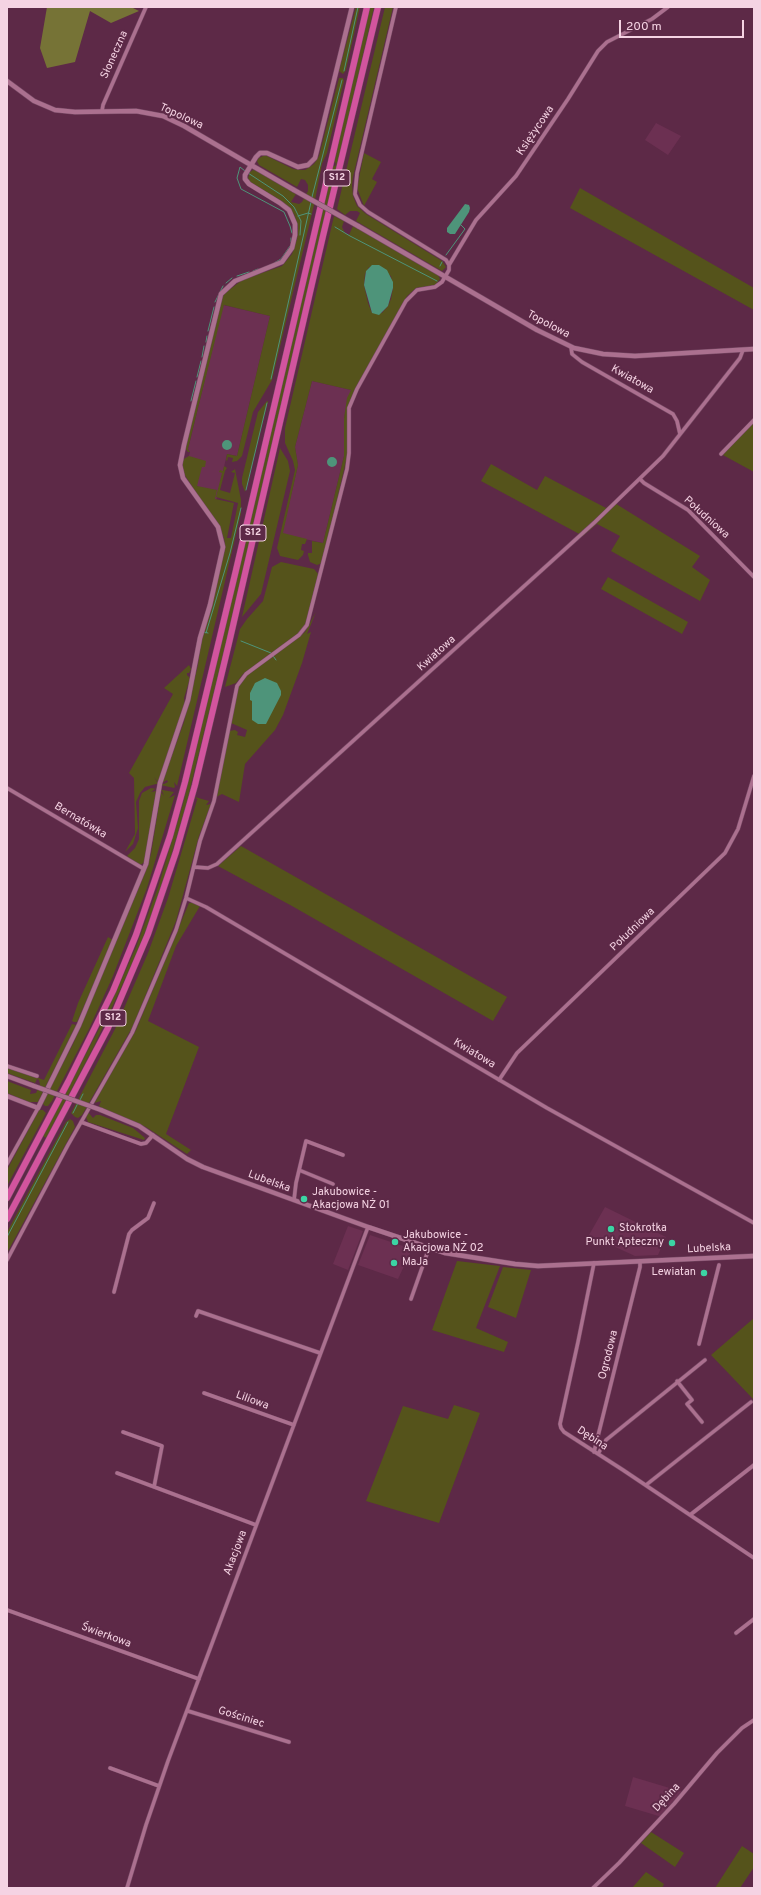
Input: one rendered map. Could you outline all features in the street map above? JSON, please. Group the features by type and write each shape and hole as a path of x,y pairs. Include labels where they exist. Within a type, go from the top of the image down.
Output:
{"highway":[{"name":"S12","path":"7,1198 82,1056 119,977 158,873 185,782 367,7"},
{"name":"S12","path":"7,1220 64,1114 124,994 148,934 176,852 194,785 378,7"}],"street":[{"name":"Słoneczna","path":"102,111 103,105 146,7"},
{"path":"7,1164 38,1108 79,1025 144,869 150,847 160,783 188,700 200,638 223,551 223,544 219,530 184,481 180,468 184,445 222,292 232,283 282,262 292,248 295,235 293,217 287,208 246,182 245,175 258,155 263,152 295,167 306,166 314,160 318,150 352,7"},
{"path":"396,7 357,172 355,194 360,205 368,212 446,260 449,265"},
{"name":"Księżycowa","path":"445,277 449,265 480,214 513,180 598,51 612,40 660,14 668,7"},
{"name":"Topolowa","path":"7,81 31,99 51,109 68,112 139,111 163,116 180,124 537,330 571,347 603,354 635,356 754,349"},
{"path":"7,1260 81,1122 135,1026 176,930 186,898 200,841 215,796 237,686 240,680 254,668 299,635 306,628 310,620 347,469 349,453 349,416 352,399 409,297 417,290 438,286 445,277"},
{"name":"Kwiatowa","path":"571,347 572,354 582,362 673,414 677,421 680,434"},
{"name":"Kwiatowa","path":"194,867 208,868 221,860 520,591 640,479 663,456 740,358 743,350"},
{"path":"721,454 754,420"},
{"name":"Południowa","path":"640,479 688,510 754,577"},
{"name":"Południowa","path":"499,1080 517,1053 725,853 738,829 754,776"},
{"name":"Bernatówka","path":"7,788 144,869"},
{"name":"Kwiatowa","path":"186,898 206,907 499,1080 754,1223"},
{"path":"7,1066 37,1076"},
{"name":"Lubelska","path":"7,1076 101,1110 134,1124 153,1135 198,1166 429,1248 459,1255 524,1265 594,1264 754,1256"},
{"path":"7,1096 38,1108"},
{"path":"81,1122 141,1144 146,1143 153,1135"},
{"path":"294,1200 306,1141 344,1155"},
{"path":"299,1170 333,1184"},
{"path":"114,1292 129,1234 148,1218 154,1202"},
{"name":"Akacjowa","path":"127,1888 159,1786 368,1227"},
{"path":"411,1299 429,1248"},
{"name":"Ogrodowa","path":"596,1453 640,1267 640,1261"},
{"name":"Dębina","path":"594,1264 560,1424 564,1432 754,1558"},
{"path":"699,1344 719,1265"},
{"path":"196,1316 198,1311 320,1354"},
{"path":"596,1453 606,1440 677,1381 705,1360"},
{"path":"677,1381 692,1400 687,1404 702,1422"},
{"name":"Liliowa","path":"204,1393 294,1425"},
{"path":"646,1485 751,1402"},
{"path":"123,1432 162,1446 154,1487"},
{"path":"690,1515 754,1465"},
{"path":"117,1473 256,1525"},
{"name":"Świerkowa","path":"7,1610 199,1679"},
{"path":"736,1633 754,1619"},
{"name":"Gościniec","path":"188,1711 289,1742"},
{"name":"Dębina","path":"592,1888 619,1863 674,1804 717,1753 742,1728 754,1720"},
{"path":"110,1768 159,1786"}],"shaded area":[{"path":"47,7 131,7 139,11 111,23 90,11 75,62 47,68 40,48"},
{"path":"356,7 360,7 346,70 343,74 339,71"},
{"path":"370,7 374,7 226,642 186,805 161,889 139,949 94,1046 46,1138 43,1136 102,1023 136,947 158,887 183,804 333,166 335,166 336,163 334,162"},
{"path":"385,7 393,7 353,177 353,196 357,206 366,214 442,261 446,267 442,271 356,221 360,213 357,211 350,211 345,215 337,209"},
{"path":"339,78 343,78 344,81 327,153 322,164 314,205 272,380 253,412 242,456 237,461 232,462 233,458 228,457 227,461 226,460 227,454 237,456 270,316 224,305 188,449 190,452 188,452 185,448 220,302 224,294 242,280 282,266 292,254 297,239 298,227 294,214 283,202 250,182 248,178 250,172 253,170 258,171 296,194 291,202 299,204 302,202 308,191 308,185 305,180 301,179 297,187 259,165 257,161 265,155 293,169 300,170 305,170 314,164 319,156"},
{"path":"656,123 681,136 668,155 645,140"},
{"path":"364,153 381,162 372,179 377,182 364,206 357,188"},
{"path":"580,188 754,288 754,310 570,208"},
{"path":"465,204 469,205 469,212 455,234 450,234 447,232 447,228"},
{"path":"334,216 344,221 342,227 345,233 349,235 353,226 438,275 440,279 435,285 416,288 407,296 354,392 348,409 347,457 322,563 317,565 310,562 308,553 312,553 312,541 323,543 344,456 344,418 347,398 351,390 312,381 295,447 298,465 283,533 307,539 305,544 302,544 301,550 304,551 303,555 298,560 280,556 277,548 295,470 293,461 285,443 285,428","holes":["369,267 391,276 393,288 388,306 382,313 372,313 364,285 365,274"]},
{"path":"372,265 379,265 387,270 393,282 393,288 388,306 379,315 372,313 364,285 366,271"},
{"path":"223,305 270,316 237,456 227,454 216,501 202,498 186,458 189,456 190,452 188,449"},
{"path":"312,381 351,390 344,418 344,456 323,543 282,534 298,465 295,447"},
{"path":"267,401 245,492 242,484 242,478 258,412"},
{"path":"754,420 754,472 721,454"},
{"path":"225,440 229,440 231,441 231,449 225,450 222,447 222,443"},
{"path":"280,448 288,461 290,471 261,594 242,617"},
{"path":"189,456 206,461 205,467 202,467 197,486 217,490 215,499 234,503 227,538 231,538 238,503 216,497 222,473 219,472 220,470 223,471 224,466 227,468 220,490 230,493 235,473 231,472 235,469 241,500 241,513 177,786 174,782 174,788 156,784 145,787 140,793 136,802 138,828 133,844 125,852 135,834 134,778 129,773 173,694 164,688 189,665 191,669 189,673 187,673 190,678 184,698 185,704 158,782 154,777 157,782 164,784 168,782 167,780 162,783 184,722 198,665 201,641 225,545 224,538 218,525 184,474 182,460"},
{"path":"330,457 334,457 337,462 334,467 330,467 327,464 327,460"},
{"path":"491,464 537,490 545,476 606,508 613,502 700,556 692,567 710,580 700,601 611,551 620,536 597,524 583,536 481,481"},
{"path":"281,562 314,569 319,575 305,627 297,635 243,674 236,683 225,687 240,629 263,601 272,567"},
{"path":"608,577 688,622 682,634 601,589"},
{"path":"316,612 307,634 311,632 302,663 283,715 275,730 245,764 239,802 222,794 216,797 229,731 235,730 238,732 237,735 245,737 247,730 231,723 240,683 246,675 305,632"},
{"path":"265,678 277,683 281,691 281,695 266,724 258,724 252,720 252,701 250,700 250,693 255,683"},
{"path":"151,788 174,792 169,798 175,795 147,888 113,976 89,1029 52,1101 48,1106 45,1106 43,1101 73,1044 145,873 151,854 161,792 164,796 162,791 155,789 151,792 156,791 145,862 140,865 127,856 135,848 139,839 139,801 142,793"},
{"path":"195,797 209,801 206,805 211,804 199,836 176,921 133,1026 82,1115 78,1118 75,1117 71,1113 115,1029 148,953 168,898 198,800"},
{"path":"241,846 507,997 493,1021 292,906 218,866"},
{"path":"189,903 200,906 176,946 148,1021 199,1047 166,1134 191,1150 187,1154 146,1127 102,1108 99,1106 101,1101 94,1103 136,1030"},
{"path":"108,937 113,940 77,1022 74,1022 72,1021 78,1003"},
{"path":"72,1024 76,1025 38,1102 29,1102 7,1093 7,1081 31,1090 30,1094 36,1093 40,1084 39,1080 37,1079 35,1083 7,1073 7,1067 44,1080"},
{"path":"39,1110 43,1110 46,1113 7,1186 7,1170"},
{"path":"88,1112 93,1118 96,1115 100,1115 133,1128 145,1138 144,1140 88,1122 86,1117"},
{"path":"70,1119 73,1121 75,1127 7,1253 7,1232 66,1122"},
{"path":"605,1207 666,1237 658,1255 635,1256 589,1235"},
{"path":"348,1226 363,1231 348,1270 333,1264"},
{"path":"370,1235 412,1249 398,1279 358,1265"},
{"path":"457,1261 500,1266 476,1328 508,1342 504,1352 432,1330"},
{"path":"503,1267 531,1270 516,1318 488,1307"},
{"path":"754,1318 754,1400 711,1355"},
{"path":"454,1405 480,1413 439,1523 366,1501 403,1406 448,1419"},
{"path":"633,1777 683,1792 662,1817 625,1806"},
{"path":"651,1832 684,1853 675,1867 641,1843"},
{"path":"742,1846 754,1854 754,1867 740,1888 715,1888"},
{"path":"646,1872 664,1884 662,1888 632,1888"}],"waterway":[{"path":"344,71 358,7"},
{"path":"312,197 342,80"},
{"path":"245,171 240,167 237,178 241,189 284,212 292,233"},
{"path":"248,173 283,196 294,207 301,221 300,235"},
{"path":"271,379 311,202"},
{"path":"298,216 308,213 311,214"},
{"path":"446,255 465,229 461,225"},
{"path":"335,227 437,281"},
{"path":"274,263 281,259 290,246"},
{"path":"440,266 442,262"},
{"path":"253,271 258,269"},
{"path":"237,276 249,272"},
{"path":"226,283 232,278"},
{"path":"215,302 223,286"},
{"path":"208,331 214,307"},
{"path":"206,342 207,336"},
{"path":"202,357 204,346"},
{"path":"197,377 201,361"},
{"path":"191,401 196,381"},
{"path":"246,490 267,403"},
{"path":"206,633 230,553 241,508"},
{"path":"204,632 208,633"},
{"path":"241,641 271,653 276,660"},
{"path":"80,1100 83,1094"},
{"path":"73,1113 78,1103"},
{"path":"7,1237 68,1122"}],"place":[{"name":"Jakubowice - Akacjowa NŻ 01","path":"304,1199"},
{"name":"Stokrotka","path":"611,1229"},
{"name":"Jakubowice - Akacjowa NŻ 02","path":"395,1242"},
{"name":"Punkt Apteczny","path":"672,1243"},
{"name":"MaJa","path":"394,1263"},
{"name":"Lewiatan","path":"704,1273"}]}
